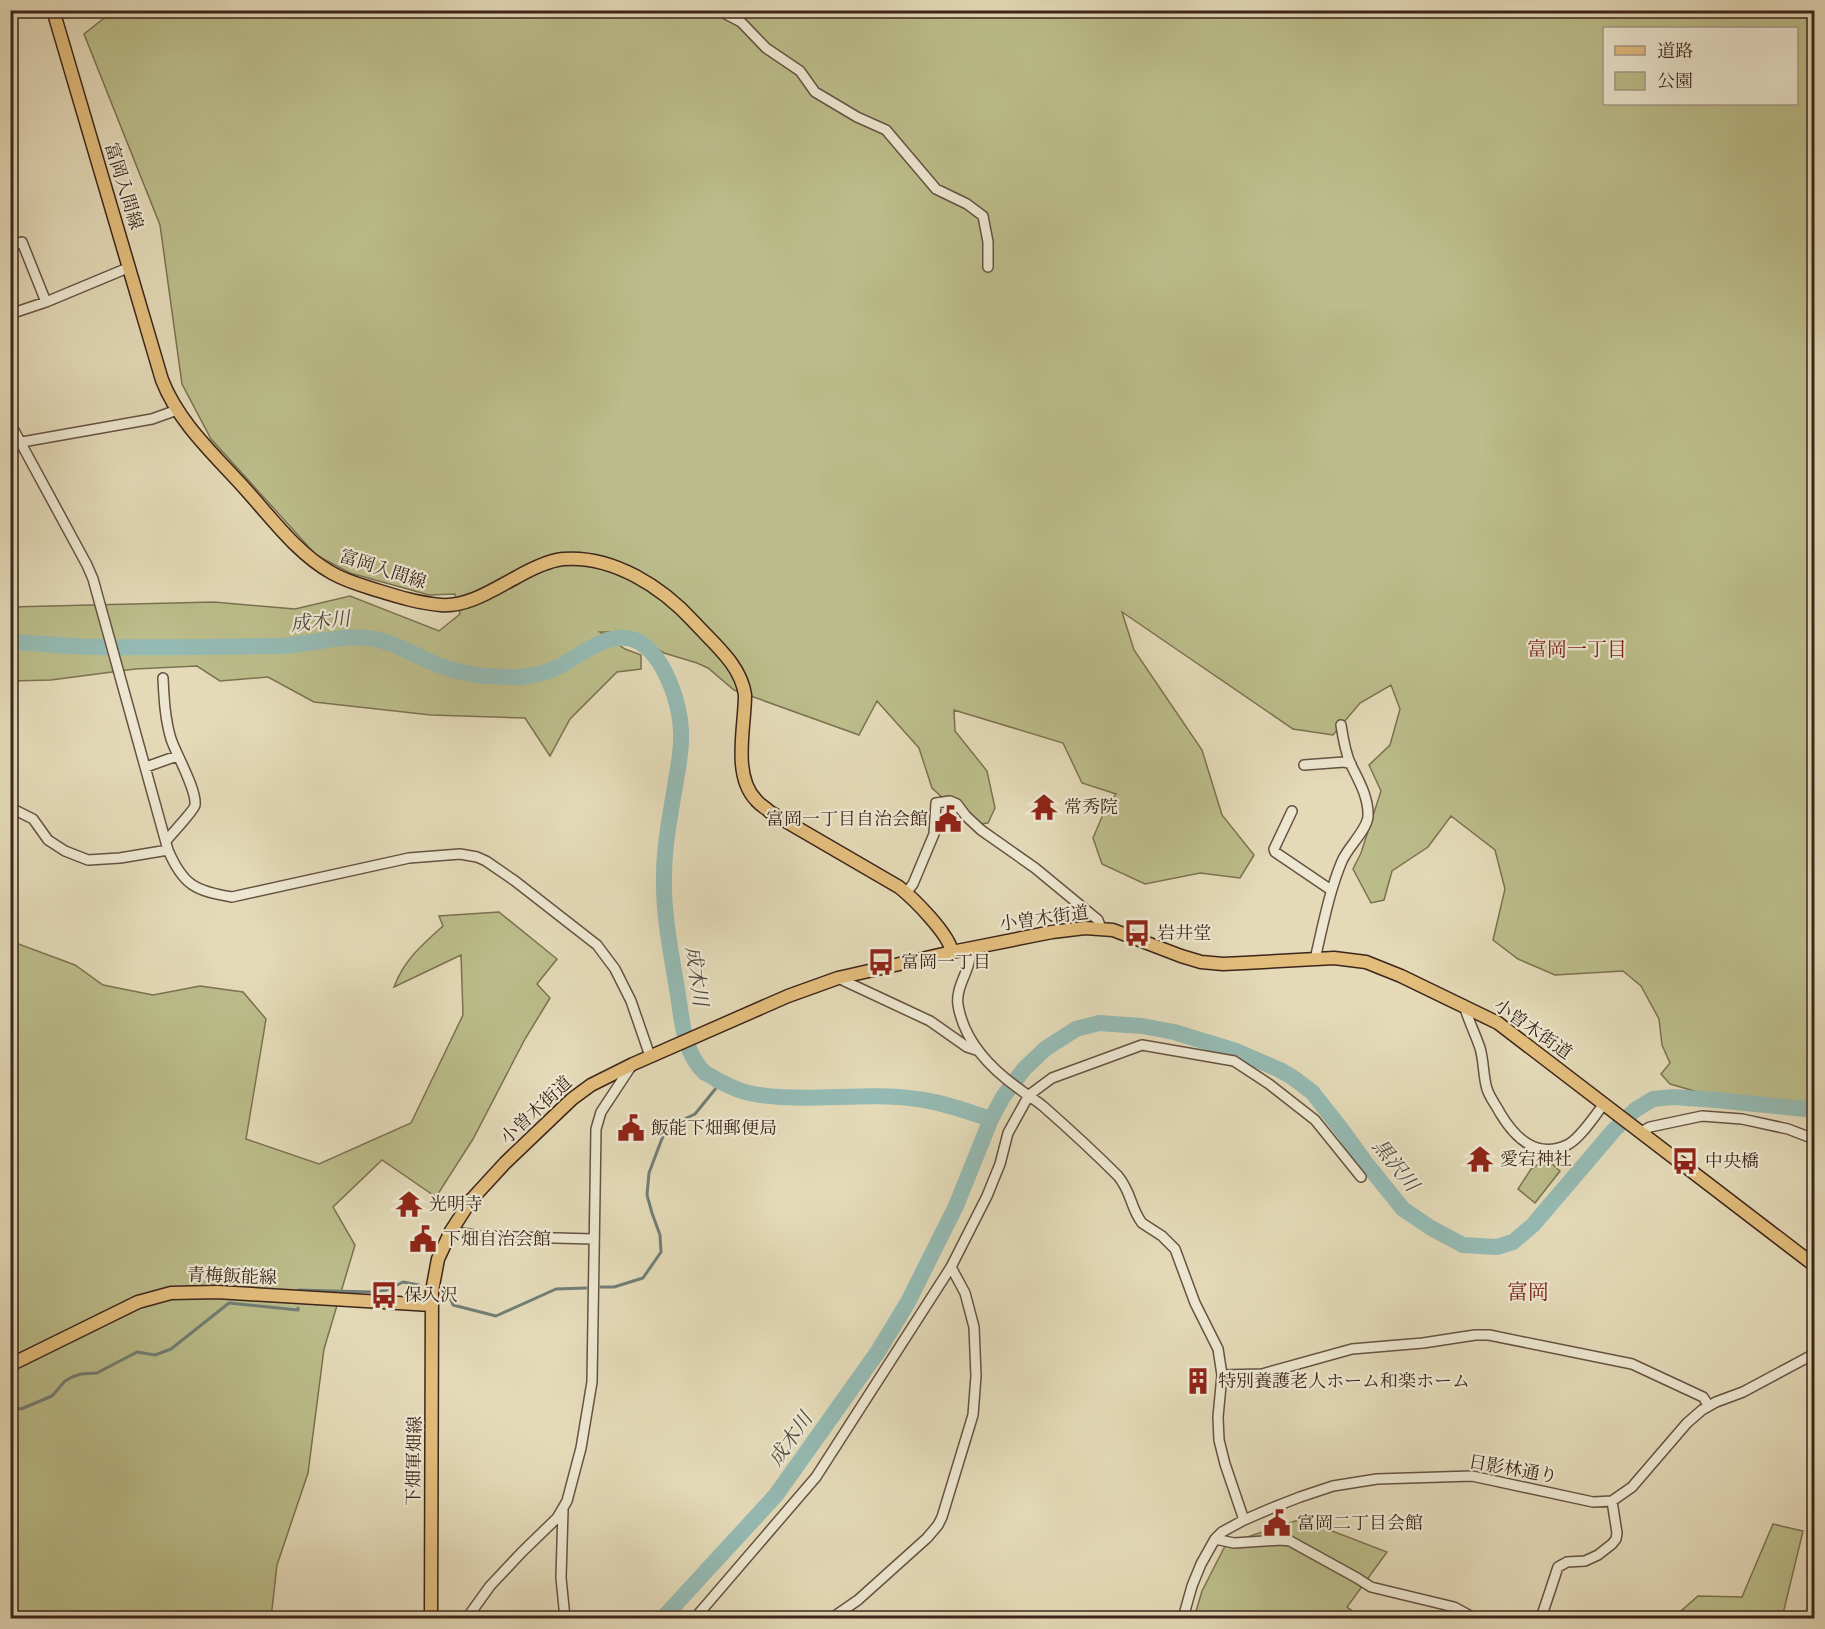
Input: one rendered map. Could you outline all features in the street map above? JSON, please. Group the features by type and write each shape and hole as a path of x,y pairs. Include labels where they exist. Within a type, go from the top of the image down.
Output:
{"main road":[{"name":"富岡入間線","path":"53,10 168,395 201,440 304,553 333,574 349,581 406,599 442,605 455,604 485,593 535,568 563,559 589,560 606,564 650,584 691,619 739,674 743,684 745,706 741,765 746,785 757,802 906,893 946,936 952,952"},
{"name":"小曽木街道","path":"432,1305 434,1275 438,1259 451,1231 471,1200 505,1163 572,1099 591,1084 788,996 838,978 1067,929 1101,928 1123,933 1200,962 1233,964 1334,958 1366,962 1401,975 1498,1023 1815,1265"},
{"name":"青梅飯能線","path":"10,1365 138,1302 171,1293 217,1292 432,1305"},
{"name":"下畑軍畑線","path":"431,1618 432,1305"}],"street":[{"path":"718,10 741,22 766,48 800,71 815,92 857,117 886,130 936,189 968,204 983,216 988,242 988,267"},
{"path":"10,246 22,242 46,302"},
{"path":"10,314 46,302 130,267"},
{"path":"22,442 152,419 177,410"},
{"path":"10,423 93,579 167,846 176,869 190,883 208,893 232,897 409,858 460,854 486,861 597,945 615,969 632,1001 653,1055"},
{"path":"10,805 13,809 33,819 48,840 65,851 88,860 120,858 167,846 177,827 191,813 195,804 188,779 177,756 166,723 164,678"},
{"path":"1315,958 1331,890 1343,858 1368,818 1367,802 1343,742 1341,724"},
{"path":"146,767 177,756"},
{"path":"1304,765 1344,762 1351,764"},
{"path":"906,893 913,884 934,834 936,803 950,801 957,804 981,830 1035,868 1098,920 1101,928"},
{"path":"1292,811 1274,849 1275,852 1331,890"},
{"path":"970,948 971,955 958,989 958,1003 975,1050"},
{"path":"838,978 930,1021 967,1047 975,1050 1002,1076 1029,1095 1118,1176 1128,1189 1134,1210 1142,1223 1162,1236 1175,1249 1194,1303 1218,1349 1222,1375 1218,1417 1219,1440 1244,1520"},
{"path":"1464,1005 1480,1048 1490,1096 1508,1125 1528,1145 1539,1149 1550,1149 1567,1145 1608,1107"},
{"path":"695,1618 816,1477 951,1266 987,1196 1000,1164 1008,1133 1029,1095 1052,1078 1142,1045 1234,1061 1269,1084 1315,1120 1361,1177"},
{"path":"467,1618 490,1586 557,1518 567,1501 581,1448 592,1382 595,1141 598,1120 605,1104 633,1064"},
{"path":"1639,1130 1702,1116 1742,1119 1788,1129 1815,1139"},
{"path":"451,1231 479,1236 594,1239"},
{"path":"832,1618 858,1600 927,1538 942,1516 972,1415 976,1376 974,1327 965,1293 951,1266"},
{"path":"1222,1375 1262,1374 1352,1349 1489,1335 1632,1364 1702,1397 1708,1406"},
{"path":"1541,1618 1558,1567 1567,1562 1585,1561 1598,1555 1612,1544 1617,1533 1612,1501 1632,1487 1687,1424 1708,1406 1743,1392 1815,1354"},
{"name":"日影林通り","path":"1183,1618 1201,1564 1215,1539 1222,1532 1244,1520 1300,1497 1348,1483 1444,1475 1472,1476 1593,1502 1612,1501"},
{"path":"563,1508 561,1578 565,1618"},
{"path":"1215,1539 1234,1543 1290,1541 1371,1587 1454,1607 1474,1618"}],"green space":[{"path":"192,10 1814,11 1814,1110 1712,1096 1670,1084 1661,1074 1670,1063 1662,1045 1659,1019 1641,986 1623,971 1555,975 1518,959 1493,940 1505,889 1495,850 1451,816 1428,847 1392,871 1384,900 1371,903 1353,869 1361,853 1381,791 1369,765 1390,745 1400,709 1391,685 1360,703 1333,735 1293,729 1122,612 1134,650 1202,750 1222,815 1254,855 1240,878 1200,873 1145,884 1102,864 1093,838 1104,812 1116,794 1082,783 1063,743 954,710 955,731 987,771 995,808 988,823 972,825 932,788 919,748 877,701 859,735 734,690 708,668 664,653 630,632 600,632 625,649 641,655 641,669 617,672 570,719 550,756 525,718 431,715 314,702 268,677 220,681 197,666 135,669 51,680 11,681 10,607 214,602 295,609 350,596 439,631 460,614 455,594 429,595 350,573 316,555 211,439 182,384 160,225 84,34 112,12 157,13"},
{"path":"499,912 557,959 537,984 550,998 525,1039 473,1139 436,1197 382,1160 333,1207 355,1245 324,1349 308,1473 277,1565 271,1618 11,1618 10,934 13,942 75,965 103,985 153,995 200,986 243,992 266,1019 246,1139 319,1164 411,1123 463,1015 461,955 394,987 398,977 408,961 443,926 439,916"},
{"path":"1547,1159 1560,1171 1535,1203 1518,1189 1531,1169"},
{"path":"1301,1519 1387,1552 1347,1607 1362,1618 1194,1618 1202,1591 1226,1544"},
{"path":"1773,1524 1803,1531 1782,1618 1673,1618 1698,1596 1742,1597"}],"waterway":[{"name":"成木川","path":"10,642 90,647 287,646 355,637 376,639 454,670 480,675 512,677 530,676 554,669 594,646 615,638 637,641 647,647 663,668 674,694 680,720 681,749 666,840 664,892 668,936 683,1026 688,1047 698,1065 705,1073 717,1080 749,1093 811,1098 875,1096 917,1099 991,1119"},
{"name":"黒沢川","path":"663,1618 776,1495 877,1353 908,1302 956,1206 991,1119 1003,1097 1024,1069 1045,1049 1076,1029 1099,1023 1142,1026 1174,1032 1236,1051 1280,1070 1312,1092 1403,1209 1431,1228 1463,1245 1497,1247 1513,1242 1533,1225 1614,1130 1635,1110 1653,1099 1673,1097 1814,1110"},
{"path":"601,1287 614,1287 643,1278 661,1252 660,1235 647,1195 649,1173 663,1136 678,1122 695,1114 721,1082"},
{"path":"299,1292 299,1290 372,1292 387,1290 403,1282 419,1285"},
{"path":"444,1288 453,1305 496,1316 556,1289 586,1288"},
{"path":"10,1400 21,1409 52,1396 65,1381 72,1377 97,1373 137,1352 155,1355 171,1349 229,1303 298,1310 298,1308"}],"place":[{"name":"常秀院","path":"1044,807"},
{"name":"富岡一丁目自治会館","path":"948,819"},
{"name":"岩井堂","path":"1137,933"},
{"name":"富岡一丁目","path":"881,962"},
{"name":"飯能下畑郵便局","path":"631,1128"},
{"name":"愛宕神社","path":"1480,1159"},
{"name":"中央橋","path":"1685,1161"},
{"name":"光明寺","path":"409,1204"},
{"name":"下畑自治会館","path":"423,1239"},
{"name":"保入沢","path":"384,1295"},
{"name":"特別養護老人ホーム和楽ホーム","path":"1198,1381"},
{"name":"富岡二丁目会館","path":"1277,1523"}],"district":[{"name":"富岡一丁目","path":"1577,649"},
{"name":"富岡","path":"1528,1292"}]}
